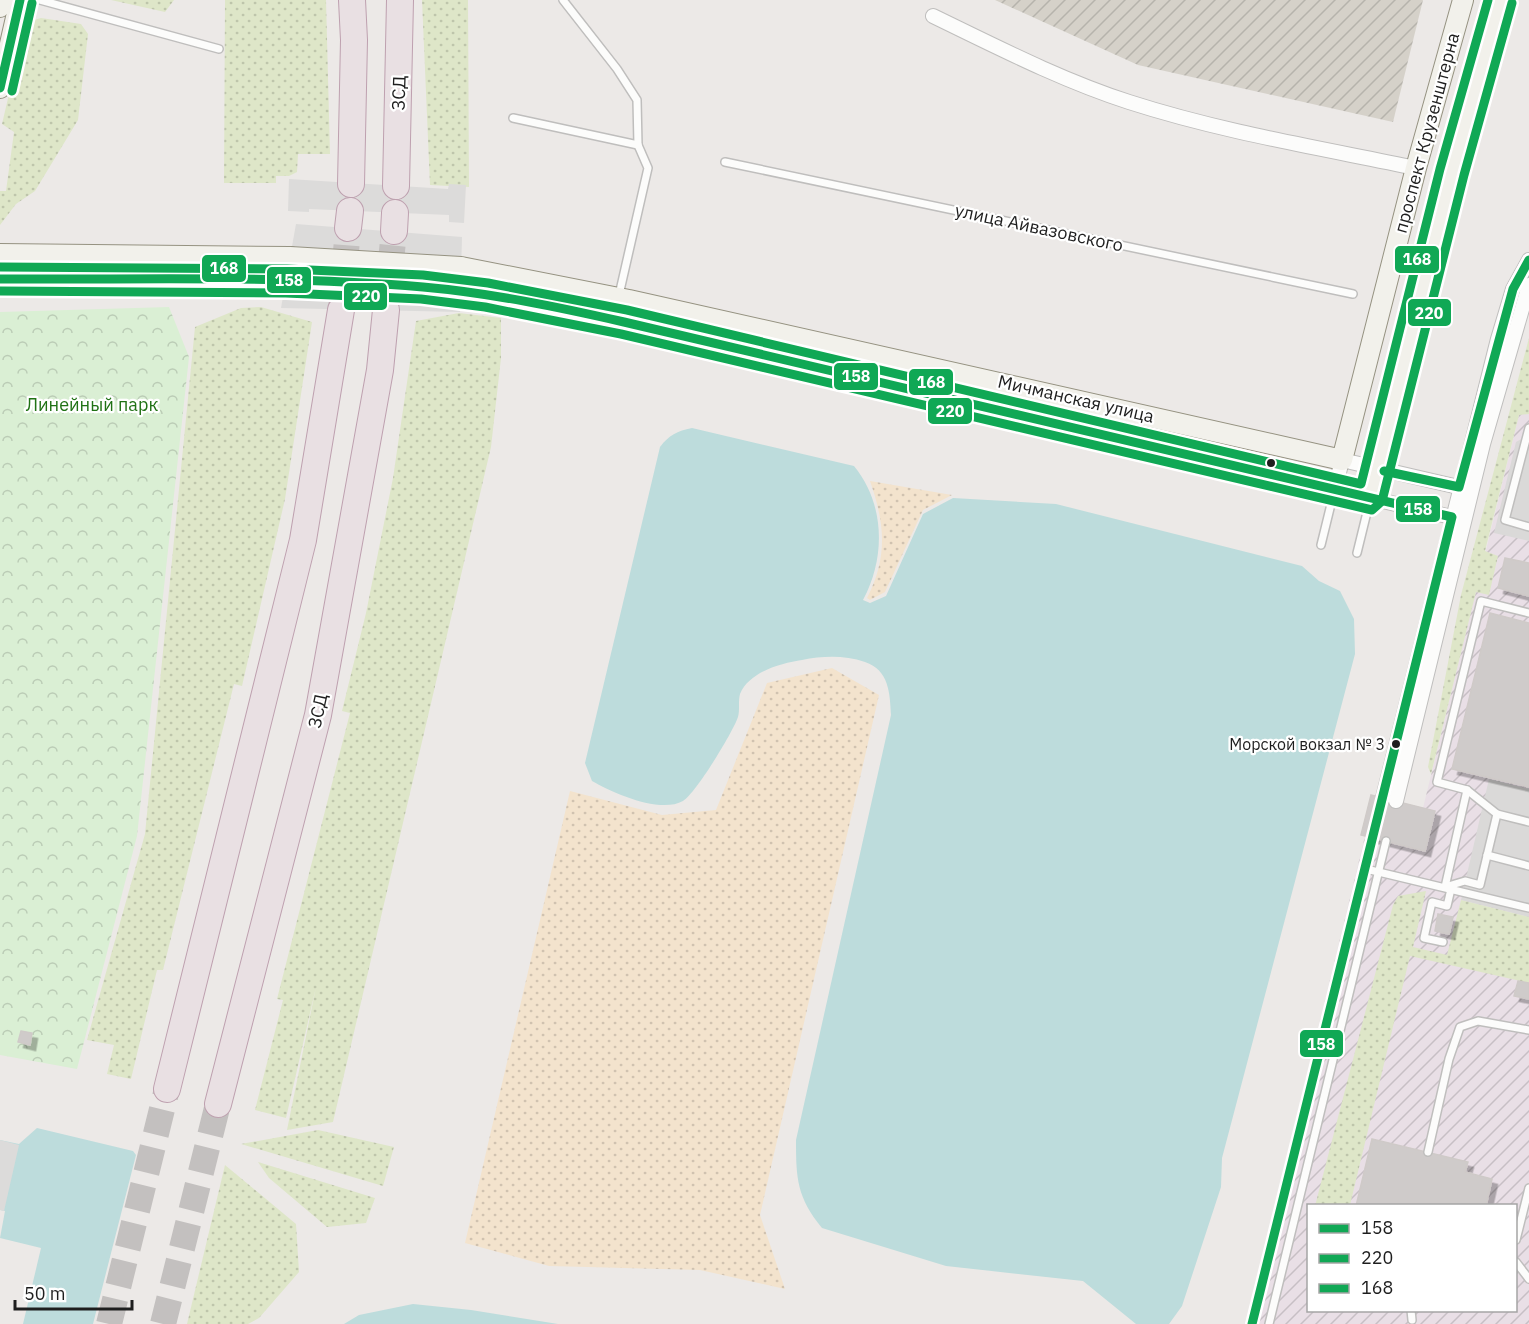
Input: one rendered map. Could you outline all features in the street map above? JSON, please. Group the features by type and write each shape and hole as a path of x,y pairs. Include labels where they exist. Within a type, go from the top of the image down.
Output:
{"highway":[{"path":"351,184 354,40 352,0"},
{"name":"ЗСД","path":"396,186 400,0"},
{"path":"166,1089 303,540 341,310"},
{"name":"ЗСД","path":"218,1104 318,715 378,382 386,310"}],"main road":[{"path":"0,88 9,9 2,0"},
{"name":"проспект Крузенштерна","path":"1342,460 1416,168 1463,0"},
{"name":"проспект Крузенштерна","path":"1370,498 1452,172 1500,0"},
{"name":"Мичманская улица","path":"0,254 290,257 461,267 619,297 1342,460"},
{"name":"Мичманская улица","path":"0,279 286,281 422,287 460,291 624,322 1370,498"}],"street":[{"path":"933,16 1045,70 1127,101 1244,132 1416,168"},
{"path":"1389,800 1465,489 1498,339 1513,289 1528,264"},
{"path":"1465,489 1529,285"},
{"name":"Мичманская улица","path":"1342,460 1465,489"},
{"name":"проспект Крузенштерна","path":"1335,489 1342,460"},
{"name":"Мичманская улица","path":"1370,498 1458,518"}],"lane":[{"path":"40,0 219,48"},
{"path":"563,0 617,69 637,100 638,145 648,168 619,297"},
{"path":"513,118 638,145"},
{"name":"улица Айвазовского","path":"724,162 1353,294"},
{"path":"1529,428 1505,520 1529,527"},
{"name":"проспект Крузенштерна","path":"1321,545 1335,489"},
{"name":"проспект Крузенштерна","path":"1357,553 1370,498"},
{"path":"1529,613 1480,601 1437,782 1467,790 1497,814 1529,822"},
{"path":"1443,942 1424,938 1432,902 1447,906 1448,888 1467,790"},
{"path":"1478,895 1497,814"},
{"path":"1252,1324 1373,838"},
{"path":"1269,1324 1386,841"},
{"path":"1487,855 1529,866"},
{"path":"1366,869 1529,908"},
{"path":"1448,888 1465,881 1480,885"},
{"path":"1428,1152 1449,1059 1460,1028 1478,1021 1529,1030"},
{"path":"1517,1233 1529,1188"},
{"path":"1517,1264 1529,1279"},
{"path":"1411,1312 1412,1320"}],"shaded area":[{"path":"995,0 1423,0 1393,122 1138,65"},
{"path":"1529,399 1529,1324 1246,1324 1365,836 1361,835 1371,795 1423,808 1519,415"},
{"path":"1529,435 1529,541 1494,533 1516,442"},
{"path":"1489,779 1529,789 1529,917 1461,900"}],"green space":[{"path":"111,0 174,0 165,12"},
{"path":"225,0 326,0 330,154 298,154 297,172 289,176 276,176 276,183 224,183"},
{"path":"422,0 468,0 469,187 430,185"},
{"path":"41,18 81,24 88,34 78,120 35,191 16,204 0,225 0,191 6,191 14,132 2,124 24,30 34,20"},
{"name":"Линейный парк","path":"169,307 189,357 137,836 77,1069 0,1055 0,312"},
{"path":"261,307 312,322 285,499 242,686 234,684 163,970 157,970 131,1079 107,1074 114,1045 87,1040 145,834 195,327 241,308"},
{"path":"459,313 501,318 501,358 491,447 333,1122 287,1130 316,987 286,1118 255,1110 283,1000 277,999 350,713 342,711 366,613 393,478 416,321"},
{"path":"1529,338 1529,414 1519,415 1485,551 1498,556 1489,595 1476,592 1431,774 1428,767 1461,595"},
{"path":"1426,891 1413,947 1447,955 1461,900 1529,917 1529,983 1410,956 1350,1204 1316,1204 1393,905 1398,896"},
{"path":"318,1130 394,1147 383,1186 241,1144"},
{"path":"258,1162 375,1198 366,1223 327,1227 269,1178"},
{"path":"225,1165 296,1224 299,1272 259,1318 248,1324 187,1324"}],"sand":[{"path":"870,481 952,495 923,510 885,592 870,600 867,598 878,568 882,540 879,512"},
{"path":"832,668 879,695 760,1215 785,1289 700,1270 549,1266 465,1243 570,791 662,815 716,810 767,683"}],"water":[{"path":"692,428 854,466 872,497 879,531 876,566 863,600 870,603 886,596 923,514 953,498 1056,504 1302,566 1319,581 1340,591 1354,619 1355,654 1222,1158 1221,1187 1182,1306 1169,1324 1136,1324 1083,1281 946,1266 822,1228 807,1207 798,1177 796,1140 891,715 890,699 884,676 865,662 834,657 785,663 758,674 744,686 739,697 738,717 729,735 705,775 683,801 662,805 650,804 624,796 592,781 585,763 660,447 674,434"},
{"path":"37,1128 133,1151 136,1155 93,1324 23,1324 41,1248 0,1238 5,1211 0,1210 0,1140 19,1144"},
{"path":"413,1304 471,1310 558,1324 344,1324 359,1315"}],"pier":[{"path":"289,179 448,189 449,184 466,185 464,223 449,222 449,215 309,209 309,212 288,211"},
{"path":"296,224 462,237 460,312 281,308"},
{"path":"0,1140 19,1145 4,1211 0,1210"}],"building":[{"path":"1505,558 1529,563 1529,596 1498,588"},
{"path":"1490,613 1529,623 1529,787 1452,769"},
{"path":"1371,795 1435,811 1425,851 1361,835"},
{"path":"1438,914 1453,917 1449,934 1435,931"},
{"path":"1518,981 1529,983 1529,999 1514,996"},
{"path":"21,1031 32,1033 30,1045 18,1042"},
{"path":"1372,1139 1468,1162 1465,1172 1492,1179 1486,1204 1356,1204"}],"tunnel":[{"path":"341,310 348,228"},
{"path":"386,310 394,231"},
{"path":"109,1324 167,1089"},
{"path":"163,1324 218,1104"}],"transit line":[{"name":"158","path":"0,88 20,0"},
{"name":"168","path":"0,267 287,269 423,275 488,283 627,310 1361,484 1440,169 1488,0"},
{"name":"220","path":"12,91 32,3"},
{"name":"220","path":"0,291 286,293 421,299 485,307 621,334 1372,510 1382,501 1464,175 1512,3"},
{"name":"158","path":"1384,471 1459,487 1513,289 1529,260"},
{"name":"158","path":"0,279 317,281 423,287 499,297 624,322 1452,517 1252,1324"}],"place":[{"name":"Морской вокзал № 3","path":"1396,744"}]}
